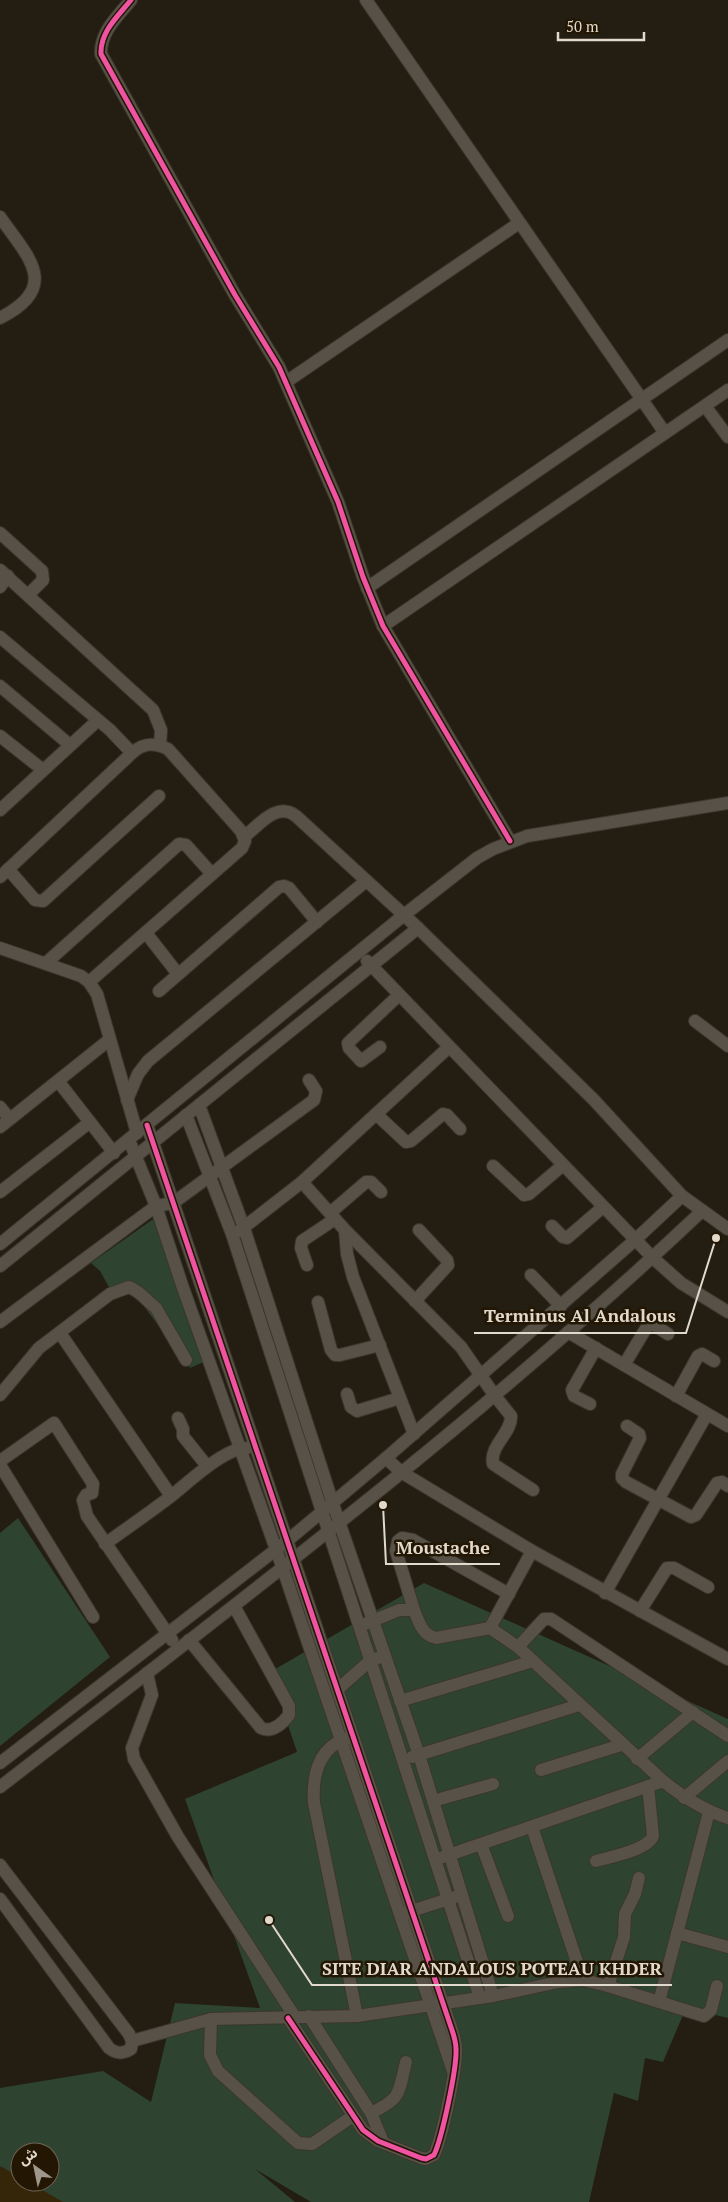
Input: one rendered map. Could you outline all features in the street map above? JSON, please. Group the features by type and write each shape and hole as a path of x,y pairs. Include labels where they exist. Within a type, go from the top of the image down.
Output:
{"street":[{"path":"131,0 102,38 101,54 235,296 279,367 338,502 367,588 383,626 510,842"},
{"path":"366,0 665,433"},
{"path":"0,217 25,251 36,275 36,286 31,295 10,313 0,318"},
{"path":"286,382 519,223"},
{"path":"367,588 728,340"},
{"path":"383,626 728,390"},
{"path":"705,406 728,437"},
{"path":"0,533 42,571 42,580 28,595"},
{"path":"0,587 4,573 153,710 161,730 160,745"},
{"path":"0,637 110,730 132,753"},
{"path":"0,686 70,745"},
{"path":"0,810 98,721"},
{"path":"0,736 43,770"},
{"path":"159,796 43,901 35,900 4,873 132,753 145,745 160,745 174,754 244,836"},
{"path":"0,1244 404,915 477,858 510,842 544,832 728,803"},
{"path":"89,982 242,848 244,836 274,813 288,811 296,816 418,928 610,1116 682,1196 728,1229"},
{"path":"46,963 179,844 186,845 212,874"},
{"path":"128,1100 138,1074 148,1061 366,881"},
{"path":"159,991 282,886 289,888 317,922"},
{"path":"0,1266 418,928"},
{"path":"146,933 178,974"},
{"path":"0,948 81,976 89,982 97,994 109,1040 138,1133 136,1156 156,1206 341,1740 407,1912 445,2003 456,2048 446,2111 434,2155 426,2159 383,2142 368,2134 353,2116 178,1837 134,1759 132,1748 152,1695 147,1673"},
{"path":"359,952 653,1258 681,1283 728,1312"},
{"path":"380,1047 361,1061 348,1048 348,1043 399,995"},
{"path":"695,1021 728,1046"},
{"path":"0,1107 5,1123 109,1040"},
{"path":"232,1234 244,1228 302,1182 449,1047"},
{"path":"0,1322 156,1206 173,1203 314,1100 316,1091 308,1080"},
{"path":"58,1081 114,1152"},
{"path":"199,1105 244,1228 333,1504 419,1755 493,1996"},
{"path":"376,1114 406,1142 411,1141 443,1114 447,1115 460,1129"},
{"path":"186,1115 232,1234 404,1759 480,1998"},
{"path":"0,1192 90,1122"},
{"path":"138,1133 153,1142 354,1736 407,1912 430,2005 453,2071"},
{"path":"494,1166 524,1196 529,1194 563,1165"},
{"path":"302,1182 345,1230 461,1347 494,1396 509,1413 512,1420 492,1455 493,1464 534,1490"},
{"path":"307,1265 301,1248 302,1241 333,1216 366,1182 371,1182 381,1192"},
{"path":"0,1763 288,1541 333,1504 561,1306 682,1196"},
{"path":"552,1226 563,1237 567,1238 603,1207"},
{"path":"0,1787 283,1569 328,1530 494,1396 653,1258 702,1211"},
{"path":"345,1230 350,1265 414,1434"},
{"path":"415,1301 448,1265 447,1260 419,1230"},
{"path":"531,1275 561,1306"},
{"path":"182,1285 198,1277"},
{"path":"0,1395 39,1348 110,1294 129,1287 141,1292 148,1302 156,1308 186,1360"},
{"path":"318,1302 331,1350 335,1355 380,1345"},
{"path":"624,1365 648,1325 654,1325 668,1334"},
{"path":"568,1332 728,1426"},
{"path":"60,1333 171,1496"},
{"path":"590,1404 574,1396 572,1390 596,1348"},
{"path":"676,1396 698,1356 702,1354 714,1361"},
{"path":"347,1394 351,1407 357,1411 400,1398"},
{"path":"605,1593 707,1414"},
{"path":"178,1418 183,1429 183,1436 207,1466"},
{"path":"94,1617 0,1463 54,1423 93,1484 92,1493 86,1495 83,1500 85,1512 105,1544 178,1648"},
{"path":"627,1426 639,1434 640,1438 622,1478 626,1482 689,1516 694,1516 717,1483 722,1482 728,1486"},
{"path":"105,1544 171,1496 207,1466 240,1448 256,1448"},
{"path":"386,1458 401,1472 532,1551 605,1593 728,1659"},
{"path":"508,1594 413,1540 402,1538 395,1546 414,1610 423,1630 430,1637 440,1638 490,1628 518,1647 636,1759 662,1781 684,1798 708,1812 728,1818"},
{"path":"490,1628 532,1551"},
{"path":"640,1611 667,1568 674,1568 708,1586"},
{"path":"189,1640 262,1728 273,1729 289,1715 289,1706 234,1606"},
{"path":"359,1626 399,1610 414,1610"},
{"path":"518,1647 544,1619 551,1619 728,1736"},
{"path":"338,1689 371,1660 385,1656"},
{"path":"400,1701 533,1661"},
{"path":"123,1668 134,1683"},
{"path":"404,1759 579,1705"},
{"path":"636,1759 693,1712"},
{"path":"354,1736 334,1743 319,1764 314,1777 314,1802 358,2016"},
{"path":"541,1770 621,1745"},
{"path":"684,1798 728,1760"},
{"path":"435,1859 662,1781"},
{"path":"433,1801 492,1784"},
{"path":"596,1861 644,1846 651,1841 653,1832 648,1786"},
{"path":"659,2002 708,1812"},
{"path":"532,1827 583,1980"},
{"path":"481,1844 508,1916"},
{"path":"0,1865 129,2034 132,2041 131,2049 124,2053 116,2053 109,2048 0,1899"},
{"path":"608,1986 624,1937 624,1914 636,1894 639,1878"},
{"path":"407,1912 462,1894"},
{"path":"17,1921 34,1909"},
{"path":"677,1932 728,1947"},
{"path":"132,2041 211,2019 358,2016 493,1996 558,1982 583,1980 704,2016 711,2010 717,1986"},
{"path":"309,2016 371,2113 383,2142"},
{"path":"211,2019 210,2055 218,2071 298,2143 312,2144 353,2116"},
{"path":"371,2113 393,2101 397,2095 406,2062"}],"shaded area":[{"path":"0,2165 10,2170 10,2192 48,2192 66,2202 0,2202"}],"green space":[{"path":"156,1217 206,1361 190,1368 134,1293 115,1298 100,1271 91,1263"},
{"path":"18,1518 110,1657 0,1746 0,1533"},
{"path":"424,1583 728,1719 728,2018 686,2008 663,2062 645,2058 638,2101 614,2093 589,2202 311,2202 255,2169 295,2202 63,2202 46,2192 60,2192 60,2142 10,2142 10,2172 0,2166 0,2088 103,2071 151,2102 175,2003 260,2008 185,1799 297,1752 270,1672"}],"cycle path":[{"path":"131,0 107,31 101,46 101,54 235,295 279,367 338,502 363,577 383,626 510,841"},
{"path":"147,1125 454,2037 456,2058 452,2086 445,2119 434,2155 426,2159 421,2158 378,2141 363,2130 288,2018"}],"place":[{"name":"Terminus Al Andalous","path":"716,1238"},
{"name":"Moustache","path":"383,1505"},
{"name":"SITE DIAR ANDALOUS POTEAU KHDER","path":"269,1920"}]}
